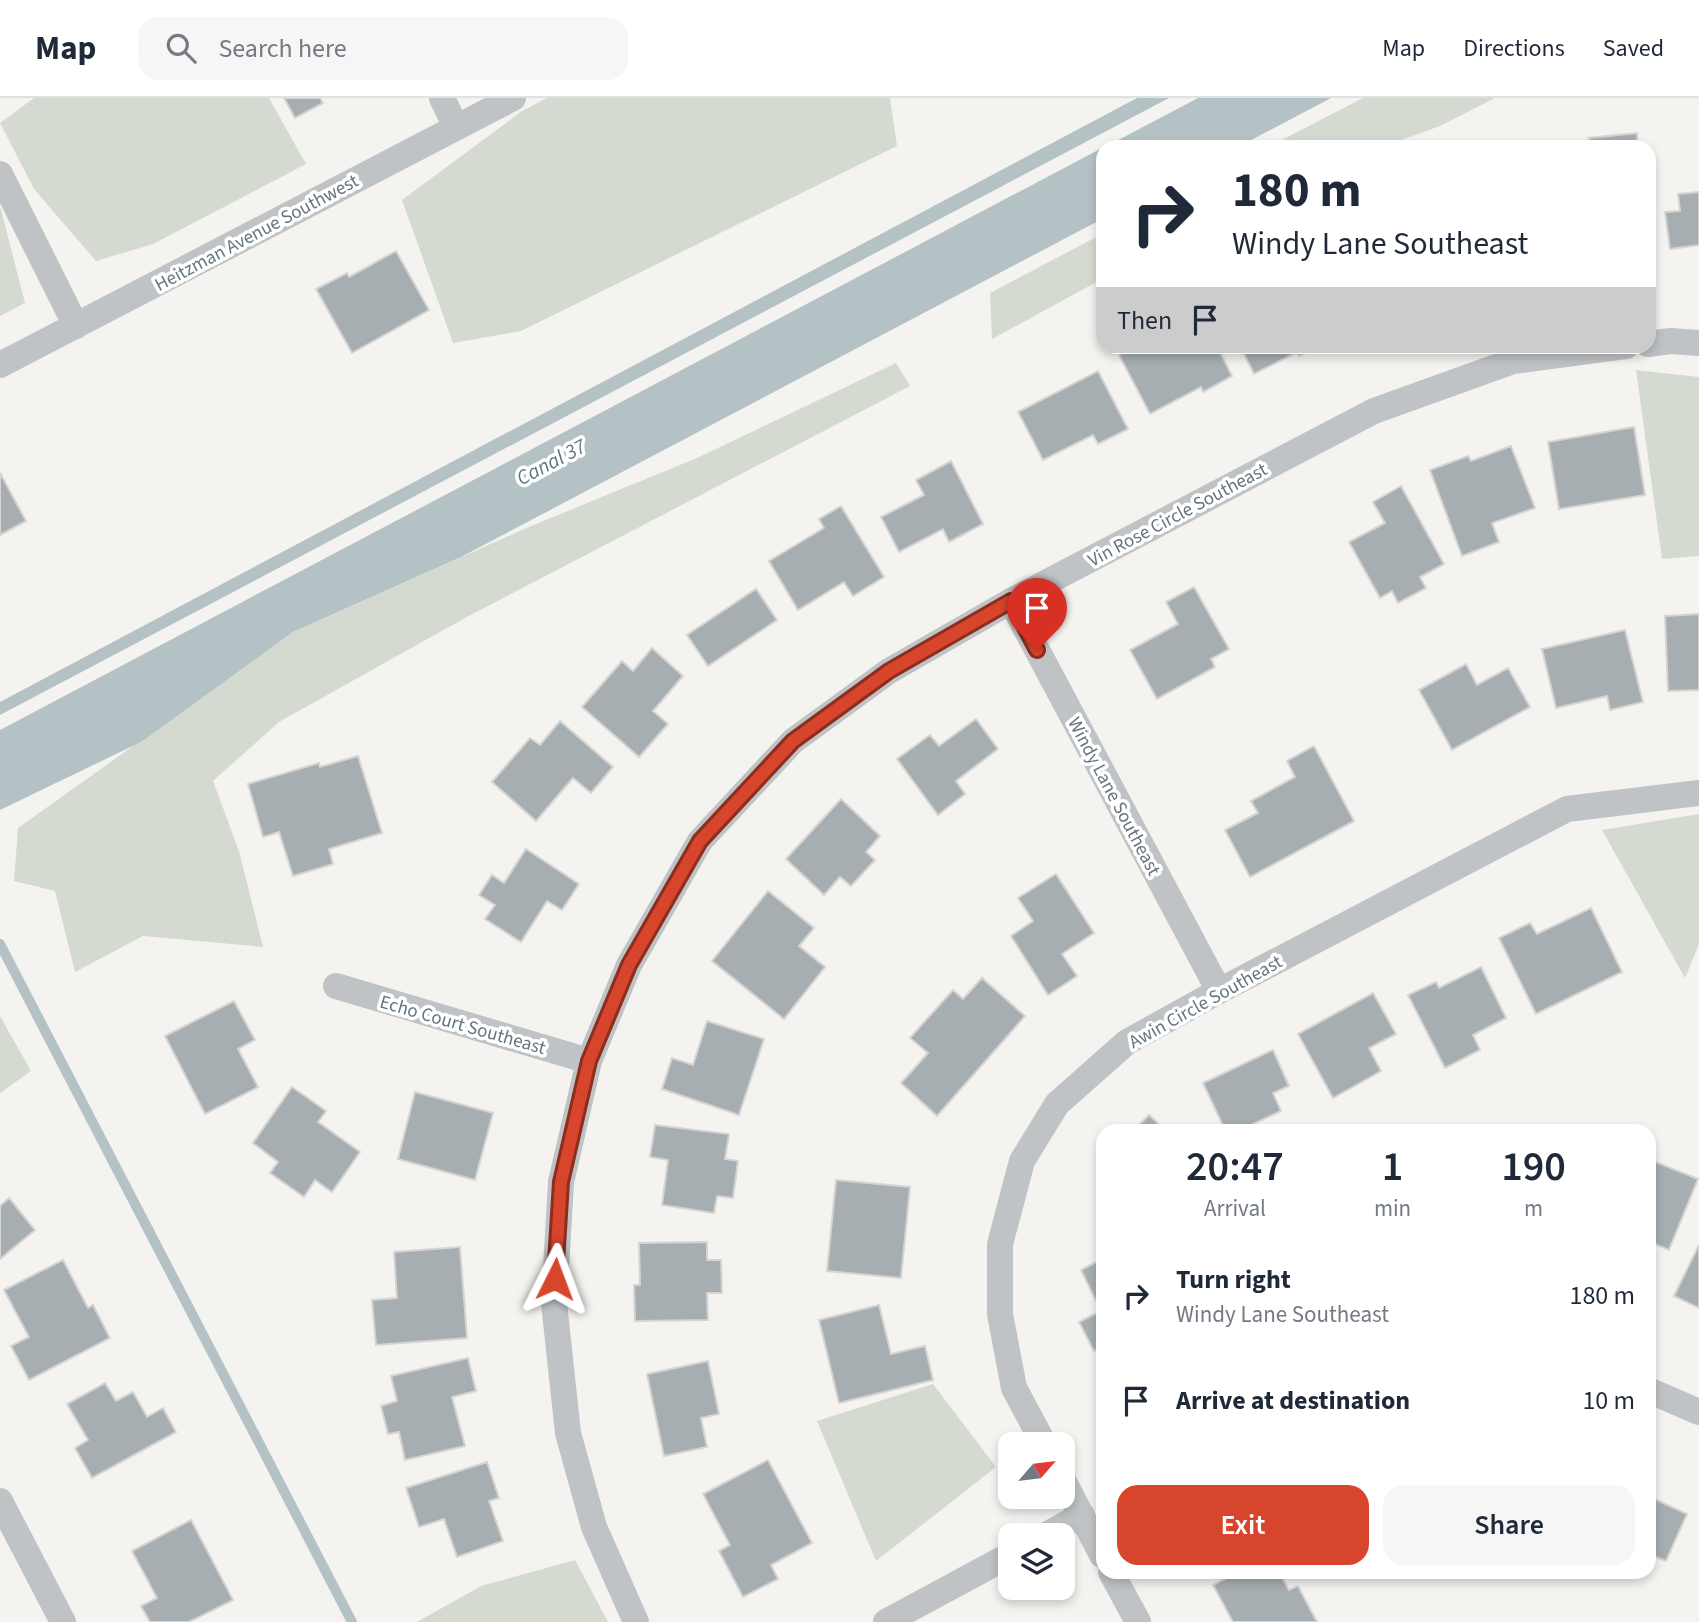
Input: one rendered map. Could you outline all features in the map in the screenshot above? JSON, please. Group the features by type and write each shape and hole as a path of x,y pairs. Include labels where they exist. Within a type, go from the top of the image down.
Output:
{"street":[{"path":"442,98 457,127"},
{"name":"Heitzman Avenue Southwest","path":"0,365 513,98"},
{"path":"0,174 76,326"},
{"path":"1656,343 1699,343"},
{"name":"Vin Rose Circle Southeast","path":"636,1622 594,1527 568,1433 554,1303 561,1182 589,1061 629,965 700,841 793,741 889,671 1011,601 1374,411 1513,361 1566,354"},
{"name":"Windy Lane Southeast","path":"1011,601 1219,991"},
{"name":"Awin Circle Southeast","path":"1038,1432 1014,1388 1000,1314 1000,1244 1021,1161 1057,1104 1127,1042 1567,809 1699,793"},
{"name":"Echo Court Southeast","path":"336,986 589,1061"},
{"path":"1656,1394 1699,1412"},
{"path":"0,1501 63,1622"},
{"path":"1075,1502 1096,1543"},
{"path":"1068,1523 1082,1515"},
{"path":"886,1622 998,1561"},
{"path":"1115,1579 1138,1622"}],"shaded area":[{"path":"34,98 269,98 306,164 153,244 96,261 34,189 0,123"},
{"path":"547,98 890,98 897,146 521,331 453,343 402,200 522,111"},
{"path":"1363,98 1495,98 1440,126 1401,140 1282,140"},
{"path":"0,206 25,303 0,316"},
{"path":"1096,237 1096,282 992,339 990,293"},
{"path":"896,363 910,386 465,618 279,722 213,781 239,851 263,947 143,936 75,972 55,891 14,881 18,828 293,632 531,526 697,458"},
{"path":"1636,370 1699,377 1699,556 1662,559"},
{"path":"1699,814 1699,944 1685,978 1602,830"},
{"path":"0,1016 31,1071 0,1093"},
{"path":"933,1384 996,1467 876,1561 817,1421"},
{"path":"575,1560 608,1622 417,1622 481,1586"}],"water":[{"path":"1137,98 1169,98 0,715 0,702"},
{"path":"1198,98 1331,98 1251,140 1118,140"},
{"name":"Canal 37","path":"1096,151 1096,222 461,557 293,632 141,742 0,810 0,730"}],"building":[{"path":"284,98 320,98 323,103 295,118"},
{"path":"1637,133 1638,140 1589,140"},
{"path":"1699,192 1699,245 1670,249 1665,212 1680,211 1678,194"},
{"path":"396,251 429,310 352,353 316,289 347,273 349,277"},
{"path":"1221,354 1232,376 1203,392 1201,387 1150,414 1119,355"},
{"path":"1244,354 1293,354 1254,374"},
{"path":"1098,371 1128,429 1098,444 1093,435 1043,460 1018,412"},
{"path":"1634,427 1645,495 1559,509 1548,442"},
{"path":"1511,446 1535,508 1492,523 1499,542 1462,556 1430,470 1468,456 1471,461"},
{"path":"951,461 983,524 949,542 943,529 899,552 881,517 924,495 916,480"},
{"path":"0,473 26,521 0,535"},
{"path":"1401,486 1444,564 1420,577 1426,588 1398,603 1392,591 1380,598 1349,542 1385,523 1373,502"},
{"path":"841,506 884,577 853,596 844,582 798,610 769,561 824,528 819,519"},
{"path":"1194,587 1229,649 1211,659 1215,667 1157,699 1130,650 1178,624 1166,602"},
{"path":"756,589 777,620 708,666 687,635"},
{"path":"1699,614 1699,690 1668,691 1665,616"},
{"path":"1625,630 1643,702 1610,710 1607,696 1556,708 1542,649"},
{"path":"652,648 683,676 653,711 668,724 639,757 582,707 622,661 633,671"},
{"path":"1466,664 1477,685 1508,668 1530,707 1452,750 1419,690"},
{"path":"976,719 998,749 956,781 965,794 938,815 897,759 930,735 939,746"},
{"path":"560,721 613,767 591,793 573,778 536,821 492,782 530,738 540,745"},
{"path":"1314,746 1354,821 1250,877 1225,830 1258,813 1251,801 1295,777 1287,761"},
{"path":"358,756 382,833 329,849 333,864 293,876 279,832 263,837 248,784 319,763 320,767"},
{"path":"841,799 880,836 866,852 875,860 851,886 840,877 824,895 786,859"},
{"path":"526,849 579,884 562,910 547,901 521,942 485,919 495,905 479,895 492,875 504,883"},
{"path":"1056,874 1094,933 1062,954 1077,976 1048,995 1011,936 1033,921 1018,898"},
{"path":"768,891 814,928 799,946 825,967 784,1019 712,961"},
{"path":"1591,908 1622,972 1536,1014 1499,938 1530,923 1537,934"},
{"path":"1481,967 1506,1018 1473,1035 1480,1050 1445,1068 1408,995 1436,982 1439,988"},
{"path":"982,978 1025,1016 937,1116 901,1083 928,1053 910,1038 953,990 963,999"},
{"path":"1373,993 1396,1034 1369,1048 1381,1071 1333,1098 1298,1034"},
{"path":"234,1001 255,1040 238,1049 258,1087 205,1114 165,1036"},
{"path":"707,1021 764,1039 739,1115 662,1089 672,1058 693,1065"},
{"path":"1273,1050 1289,1086 1273,1093 1281,1111 1253,1124 1222,1124 1203,1083"},
{"path":"292,1087 326,1111 318,1122 360,1152 332,1192 315,1180 304,1197 270,1173 278,1162 253,1143"},
{"path":"415,1092 493,1113 475,1180 398,1159"},
{"path":"1149,1115 1159,1124 1140,1124"},
{"path":"655,1125 729,1134 725,1159 738,1161 733,1198 717,1196 714,1213 662,1205 668,1160 650,1157"},
{"path":"1656,1162 1698,1179 1669,1250 1656,1244"},
{"path":"836,1180 910,1187 901,1278 827,1271"},
{"path":"9,1198 35,1230 0,1259 0,1206"},
{"path":"707,1242 707,1260 721,1260 722,1293 707,1293 708,1320 635,1321 634,1285 640,1285 639,1243"},
{"path":"1699,1245 1699,1308 1674,1296"},
{"path":"460,1247 467,1338 376,1345 372,1300 397,1298 394,1252"},
{"path":"63,1260 88,1308 93,1305 110,1338 29,1380 11,1346 29,1337 4,1290"},
{"path":"1096,1262 1096,1301 1081,1270"},
{"path":"879,1305 891,1354 925,1346 933,1380 839,1403 819,1320"},
{"path":"1096,1314 1094,1351 1079,1322"},
{"path":"468,1358 476,1391 452,1397 465,1446 405,1460 399,1432 388,1434 381,1406 397,1401 391,1376"},
{"path":"708,1361 719,1414 701,1418 707,1447 664,1456 647,1374"},
{"path":"105,1383 116,1401 133,1392 147,1417 163,1408 176,1432 92,1478 75,1448 88,1440 67,1404"},
{"path":"768,1460 812,1543 771,1565 778,1579 743,1597 719,1551 730,1545 703,1494"},
{"path":"487,1462 499,1498 489,1501 503,1541 457,1557 444,1519 419,1527 406,1488"},
{"path":"1656,1500 1687,1514 1666,1561 1656,1557"},
{"path":"191,1520 233,1600 189,1622 150,1622 141,1606 157,1598 132,1551"},
{"path":"1225,1579 1283,1579 1289,1590 1298,1586 1317,1622 1233,1622 1213,1585"}],"waterway":[{"path":"0,944 352,1622"}],"route":[{"path":"555,1279 561,1182 589,1061 629,965 700,841 793,741 889,671 1011,601 1037,650"}]}
